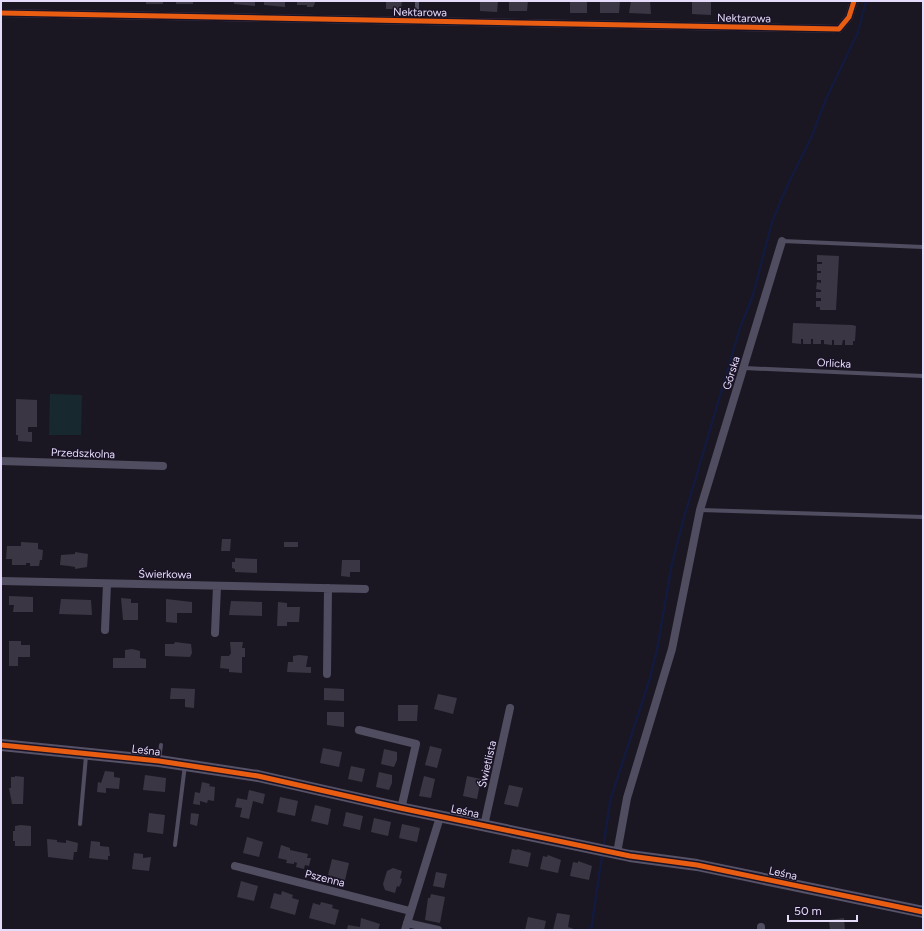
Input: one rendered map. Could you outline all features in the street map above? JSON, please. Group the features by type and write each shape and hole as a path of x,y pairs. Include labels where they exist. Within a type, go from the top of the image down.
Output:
{"street":[{"name":"Nektarowa","path":"1,14 839,29 849,17 854,1"},
{"name":"Górska","path":"617,853 627,798 672,649 700,510 782,241"},
{"name":"Przedszkolna","path":"1,462 164,466"},
{"name":"Świerkowa","path":"1,582 365,589"},
{"path":"105,630 107,584"},
{"path":"215,633 217,586"},
{"path":"327,674 328,588"},
{"name":"Świetlista","path":"484,826 510,708"},
{"path":"359,730 416,744 401,809"},
{"name":"Leśna","path":"1,745 86,753 185,765 258,776 401,809 484,826 617,853 697,865 923,912"},
{"path":"438,930 406,926 440,817"},
{"name":"Pszenna","path":"235,866 410,911"}],"lane":[{"path":"417,1 417,22"},
{"path":"782,241 923,246"},
{"name":"Orlicka","path":"744,368 923,376"},
{"path":"700,510 923,517"},
{"path":"159,762 161,744"},
{"path":"80,824 86,753"},
{"path":"175,845 185,765"}],"green space":[{"path":"50,394 82,395 81,435 49,435"}],"building":[{"path":"146,1 163,1 163,4 146,4"},
{"path":"176,1 193,1 193,4 176,4"},
{"path":"234,1 255,1 255,6 234,4"},
{"path":"264,1 285,1 285,7 264,5"},
{"path":"297,1 315,1 315,3 313,7 307,7 307,5 297,5"},
{"path":"386,1 402,1 401,9 386,9"},
{"path":"480,1 498,1 497,12 480,11"},
{"path":"509,1 528,1 527,11 509,11"},
{"path":"600,1 620,1 619,13 600,13"},
{"path":"631,1 650,1 651,14 629,13"},
{"path":"692,1 711,1 711,15 692,14"},
{"path":"570,2 587,2 587,13 570,13"},
{"path":"817,255 839,256 836,310 820,310 820,307 816,307 816,301 821,301 821,298 816,298 816,292 821,292 821,290 816,289 817,282 821,283 821,280 817,280 817,273 821,273 821,271 817,271 817,264 822,264 822,262 817,262"},
{"path":"793,323 856,326 855,341 853,341 853,345 845,345 845,340 843,340 842,345 834,345 834,340 832,340 832,345 824,344 824,340 821,340 821,344 813,344 813,339 811,339 811,344 803,344 803,339 801,339 801,344 792,343"},
{"path":"16,399 37,400 37,427 28,427 28,432 32,432 32,442 18,441 18,435 16,435"},
{"path":"222,539 231,539 230,551 221,551"},
{"path":"21,542 38,543 38,549 43,550 42,560 40,560 39,566 30,566 30,563 26,563 26,565 12,565 12,559 6,559 7,546 21,546"},
{"path":"284,542 298,542 298,547 284,547"},
{"path":"75,552 88,554 87,567 75,569 75,567 60,565 61,555 75,554"},
{"path":"235,558 257,559 257,573 235,572 235,569 232,568 232,562 235,562"},
{"path":"342,560 360,560 360,572 350,572 350,577 341,576"},
{"path":"9,596 33,597 33,612 13,612 14,605 9,605"},
{"path":"121,598 131,599 131,603 138,603 138,620 123,620"},
{"path":"61,599 91,600 92,615 59,614"},
{"path":"166,599 192,602 192,613 177,613 177,623 166,622"},
{"path":"231,601 262,602 262,616 229,615"},
{"path":"278,602 287,603 287,607 300,607 299,622 287,622 287,626 277,626"},
{"path":"9,641 21,641 21,645 30,645 30,657 18,657 18,666 9,666"},
{"path":"175,642 191,644 192,653 190,657 165,656 165,644 174,644"},
{"path":"230,642 243,642 242,648 245,648 245,657 242,657 242,673 229,672 229,669 220,668 221,656 229,656 231,653"},
{"path":"132,649 140,651 140,658 146,659 146,668 113,668 113,658 125,658 125,650"},
{"path":"293,656 308,656 306,667 311,667 311,673 287,672 288,662 293,662"},
{"path":"171,688 195,689 194,708 185,707 185,699 170,699"},
{"path":"324,688 344,689 344,701 324,700"},
{"path":"438,694 457,698 453,714 434,709"},
{"path":"398,705 418,705 417,721 398,721"},
{"path":"327,712 344,712 344,727 327,725"},
{"path":"430,746 442,749 437,768 425,765"},
{"path":"323,748 342,752 339,767 320,763"},
{"path":"384,749 397,752 397,760 394,767 381,764"},
{"path":"351,766 365,769 362,782 348,779"},
{"path":"105,771 114,772 114,777 120,778 119,789 106,788 106,793 97,792 98,782 101,783"},
{"path":"379,772 392,775 392,783 389,790 376,787"},
{"path":"145,775 166,778 165,792 143,790"},
{"path":"424,776 435,779 431,798 419,796"},
{"path":"467,776 481,779 477,799 463,796"},
{"path":"11,777 24,777 23,804 12,804 9,788 11,788"},
{"path":"202,782 210,784 209,786 215,787 214,801 208,800 207,803 200,801 200,805 193,804 195,792 200,793"},
{"path":"509,785 523,788 518,807 504,804"},
{"path":"249,790 265,794 263,804 253,801 249,819 240,817 242,808 235,807 237,798 247,800"},
{"path":"280,797 298,801 295,816 277,812"},
{"path":"315,805 331,809 328,825 311,821"},
{"path":"346,812 363,816 360,830 343,826"},
{"path":"149,813 165,815 163,834 147,832"},
{"path":"191,813 199,814 197,826 190,824"},
{"path":"374,818 391,822 388,836 371,832"},
{"path":"402,824 420,828 417,842 399,838"},
{"path":"15,826 31,826 31,846 15,846 15,841 13,841 13,831 15,831"},
{"path":"247,837 263,842 259,857 243,853"},
{"path":"47,839 57,840 57,842 66,843 66,840 78,843 77,852 74,852 73,860 48,857"},
{"path":"91,841 100,842 100,846 109,847 110,856 108,856 108,860 89,858"},
{"path":"281,845 290,848 290,850 308,854 307,858 311,858 309,866 305,865 304,869 296,867 297,863 286,863 287,860 278,858"},
{"path":"512,849 531,853 528,867 509,863"},
{"path":"134,853 143,854 143,858 151,857 149,871 132,869"},
{"path":"548,855 561,860 558,873 540,869 543,856 547,857"},
{"path":"332,859 349,863 345,880 328,875"},
{"path":"578,861 592,866 589,880 570,876 573,862 578,863"},
{"path":"393,868 402,871 400,878 402,879 401,883 399,887 397,886 395,893 385,890 383,884 387,871"},
{"path":"436,872 447,874 444,888 433,886"},
{"path":"241,881 258,886 254,901 237,897"},
{"path":"282,891 293,895 292,898 299,900 295,915 270,908 274,893 281,895"},
{"path":"431,894 445,897 440,923 425,920 428,898 430,898"},
{"path":"321,902 333,905 332,908 339,910 335,925 309,918 313,903 320,905"},
{"path":"557,913 570,915 568,927 577,930 553,930"},
{"path":"528,917 546,921 544,930 525,930"},
{"path":"361,918 380,924 378,930 347,930 348,925 360,927"},
{"path":"844,918 845,930 830,930 829,920"}],"waterway":[{"path":"604,843 610,801 650,678 657,650 672,563 683,521 740,328 753,295 772,222 788,184 811,138 826,99 858,32 866,1"},
{"path":"591,930 602,856"}],"cycle path":[{"path":"1,13 839,29 849,17 854,1"},
{"path":"1,745 159,761 258,776 400,808 630,856 697,865 923,912"}]}
